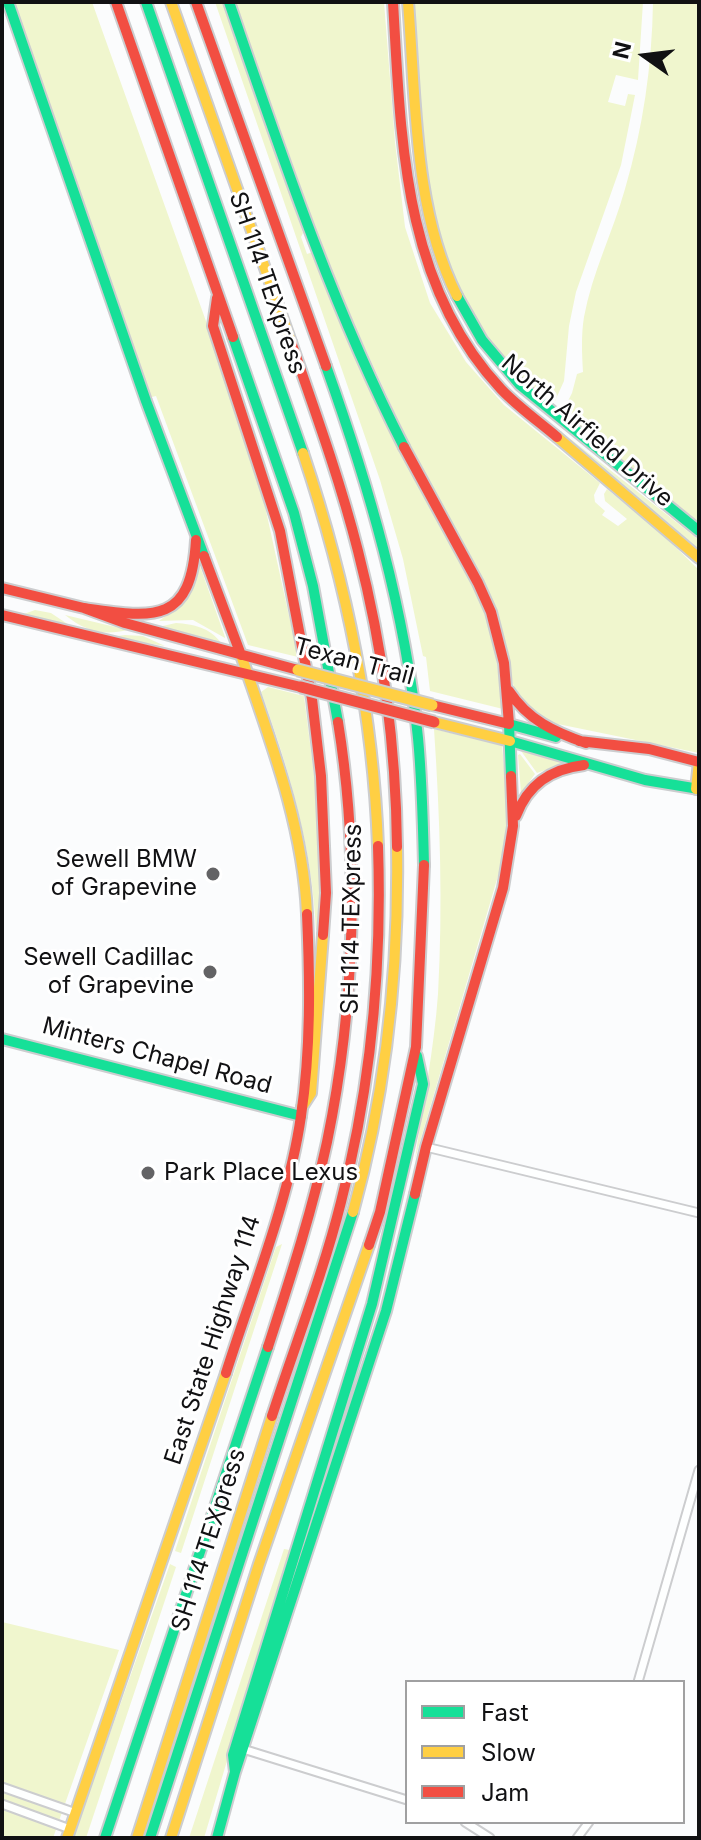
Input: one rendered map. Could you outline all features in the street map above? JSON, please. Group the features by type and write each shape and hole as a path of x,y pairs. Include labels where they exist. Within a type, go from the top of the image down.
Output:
{"main road":[{"name":"East State Highway 114","path":"8,2 146,401 248,673 291,806 306,889 310,991 301,1112 283,1194 202,1447 68,1833"},
{"path":"105,1838 304,1236 334,1099 348,989 351,921 349,824 340,717 328,648 294,513 116,2"},
{"name":"SH 114 TEXpress","path":"137,1838 341,1203 363,1102 370,1049 379,886 369,724 361,670 338,564 307,460 146,2"},
{"name":"SH 114 TEXpress","path":"150,1838 198,1682 339,1257 368,1153 389,1020 398,884 390,723 362,563 332,459 171,2"},
{"path":"171,1838 259,1564 380,1212 416,1047 424,880 418,737 400,617 385,550 355,446 196,2"},
{"path":"217,1838 235,1772 386,1311 426,1147 492,930 508,866 513,826 507,688 501,647 489,608 418,475 362,359 315,245 229,2"},
{"name":"North Airfield Drive","path":"393,2 403,142 413,218 428,271 451,322 482,369 501,389 699,558"},
{"name":"North Airfield Drive","path":"408,2 428,213 443,266 464,313 497,361 520,385 699,531"},
{"path":"218,294 213,326 280,531 318,746 325,849 324,931 311,1093 301,1112"},
{"path":"84,608 144,616 160,613 175,604 191,582 197,535"},
{"name":"Texan Trail","path":"2,588 432,705 586,743 649,749 699,762"},
{"name":"Texan Trail","path":"2,615 133,649 173,654 248,673 510,741 645,780 698,789"},
{"path":"507,688 529,716 553,732 586,743"},
{"path":"698,789 699,762"},
{"path":"513,826 529,789 541,778 575,765 594,764"},
{"name":"Minters Chapel Road","path":"2,1039 301,1112"},
{"path":"235,1772 233,1755 372,1304 423,1084 416,1047"}],"street":[{"path":"426,1147 699,1213"},
{"path":"639,1680 699,1470"},
{"path":"243,1749 405,1799"},
{"path":"2,1787 76,1813"},
{"path":"2,1804 68,1833"},
{"path":"468,1824 490,1838"}],"green space":[{"path":"12,2 92,2 237,408 261,488 298,657 248,645 156,396 148,398"},
{"path":"215,2 225,2 303,233 301,237 307,254 313,252 487,616 494,642 503,709 430,691 426,657 423,656 403,559 380,480"},
{"path":"235,2 384,2 405,227 430,303 466,362 504,405 600,483 594,495 595,502 605,511 602,515 618,526 627,519 605,501 607,489 662,534 699,570 699,753 548,722 516,695 505,653 334,281"},
{"path":"414,2 643,2 638,80 616,75 608,102 625,106 628,94 635,95 621,165 576,292 564,381 555,401 535,393 508,365 478,324 456,281 441,238 431,193"},
{"path":"653,2 699,2 699,523 563,411 577,374 583,372 584,317 637,143 651,50"},
{"path":"554,426 699,540 699,555 671,525 558,433"},
{"path":"200,566 225,638 193,620 159,621 167,615"},
{"path":"35,610 51,613 72,627 24,614"},
{"path":"65,615 128,630 95,631"},
{"path":"176,623 201,628 221,643 158,627"},
{"path":"143,636 165,646 108,637"},
{"path":"268,687 304,696 319,814 319,930 316,930 310,868 298,809 261,692"},
{"path":"434,729 502,745 507,799 505,852 415,1159 434,1035 440,961 440,862"},
{"path":"521,751 565,762 565,763 537,773"},
{"path":"518,755 535,774 521,793"},
{"path":"282,1244 181,1553 175,1551 276,1247"},
{"path":"284,1549 290,1550 204,1838 189,1838"},
{"path":"170,1564 176,1567 86,1838 73,1838"},
{"path":"2,1622 119,1650 53,1838 2,1838"}],"traffic: fast":[{"path":"8,2 146,401 204,556"},
{"path":"146,2 303,453"},
{"path":"229,2 330,283 404,447"},
{"path":"457,296 482,340 520,385 699,531"},
{"path":"233,337 294,513 313,586 338,722"},
{"path":"326,366 371,503 395,596 418,738 424,865"},
{"path":"511,776 509,724 556,737"},
{"path":"510,741 645,780 699,789"},
{"path":"2,1039 301,1116"},
{"path":"235,1772 233,1755 372,1304 423,1084 417,1056"},
{"path":"217,1838 235,1772 386,1311 415,1194"},
{"path":"150,1838 353,1212"},
{"path":"105,1838 268,1347"}],"traffic: slow":[{"path":"171,2 291,342"},
{"path":"408,2 415,114 424,190 432,227 457,296"},
{"path":"557,437 699,558"},
{"path":"303,453 332,549 355,646 370,745 378,846"},
{"path":"241,655 292,815 307,914"},
{"path":"298,670 432,705"},
{"path":"434,722 510,741"},
{"path":"696,789 699,762"},
{"path":"353,1212 374,1122 388,1031 396,940 397,847"},
{"path":"302,1107 311,1093 323,935"},
{"path":"171,1838 259,1564 369,1245"},
{"path":"67,1838 226,1373"},
{"path":"137,1838 272,1416"}],"traffic: jam":[{"path":"116,2 233,337"},
{"path":"196,2 326,366"},
{"path":"393,2 405,156 425,256 443,303 468,348 501,389 557,437"},
{"path":"217,298 213,326 280,531 312,699 321,776 326,893 323,935"},
{"path":"291,342 335,472 367,588 386,698 394,773 397,847"},
{"path":"404,447 491,612 504,663 509,724"},
{"path":"84,608 130,614 164,610 177,602 186,588 193,568 196,540"},
{"path":"204,556 241,655"},
{"path":"2,588 84,608 125,623 298,670"},
{"path":"2,615 301,687"},
{"path":"301,687 434,722"},
{"path":"509,691 525,710 543,724 586,743"},
{"path":"432,705 509,724"},
{"path":"268,1347 321,1168 344,1039 352,879 350,826 338,722"},
{"path":"579,741 649,749 699,762"},
{"path":"516,816 527,795 542,780 561,770 584,765"},
{"path":"415,1194 426,1147 503,888 513,826 511,776"},
{"path":"272,1416 334,1229 360,1114 376,980 378,846"},
{"path":"369,1245 380,1212 416,1047 424,865"},
{"path":"226,1373 279,1213 301,1116 308,1040 307,914"}],"place":[{"name":"Sewell BMW of Grapevine","path":"213,874"},
{"name":"Sewell Cadillac of Grapevine","path":"210,972"},
{"name":"Park Place Lexus","path":"148,1173"}]}
